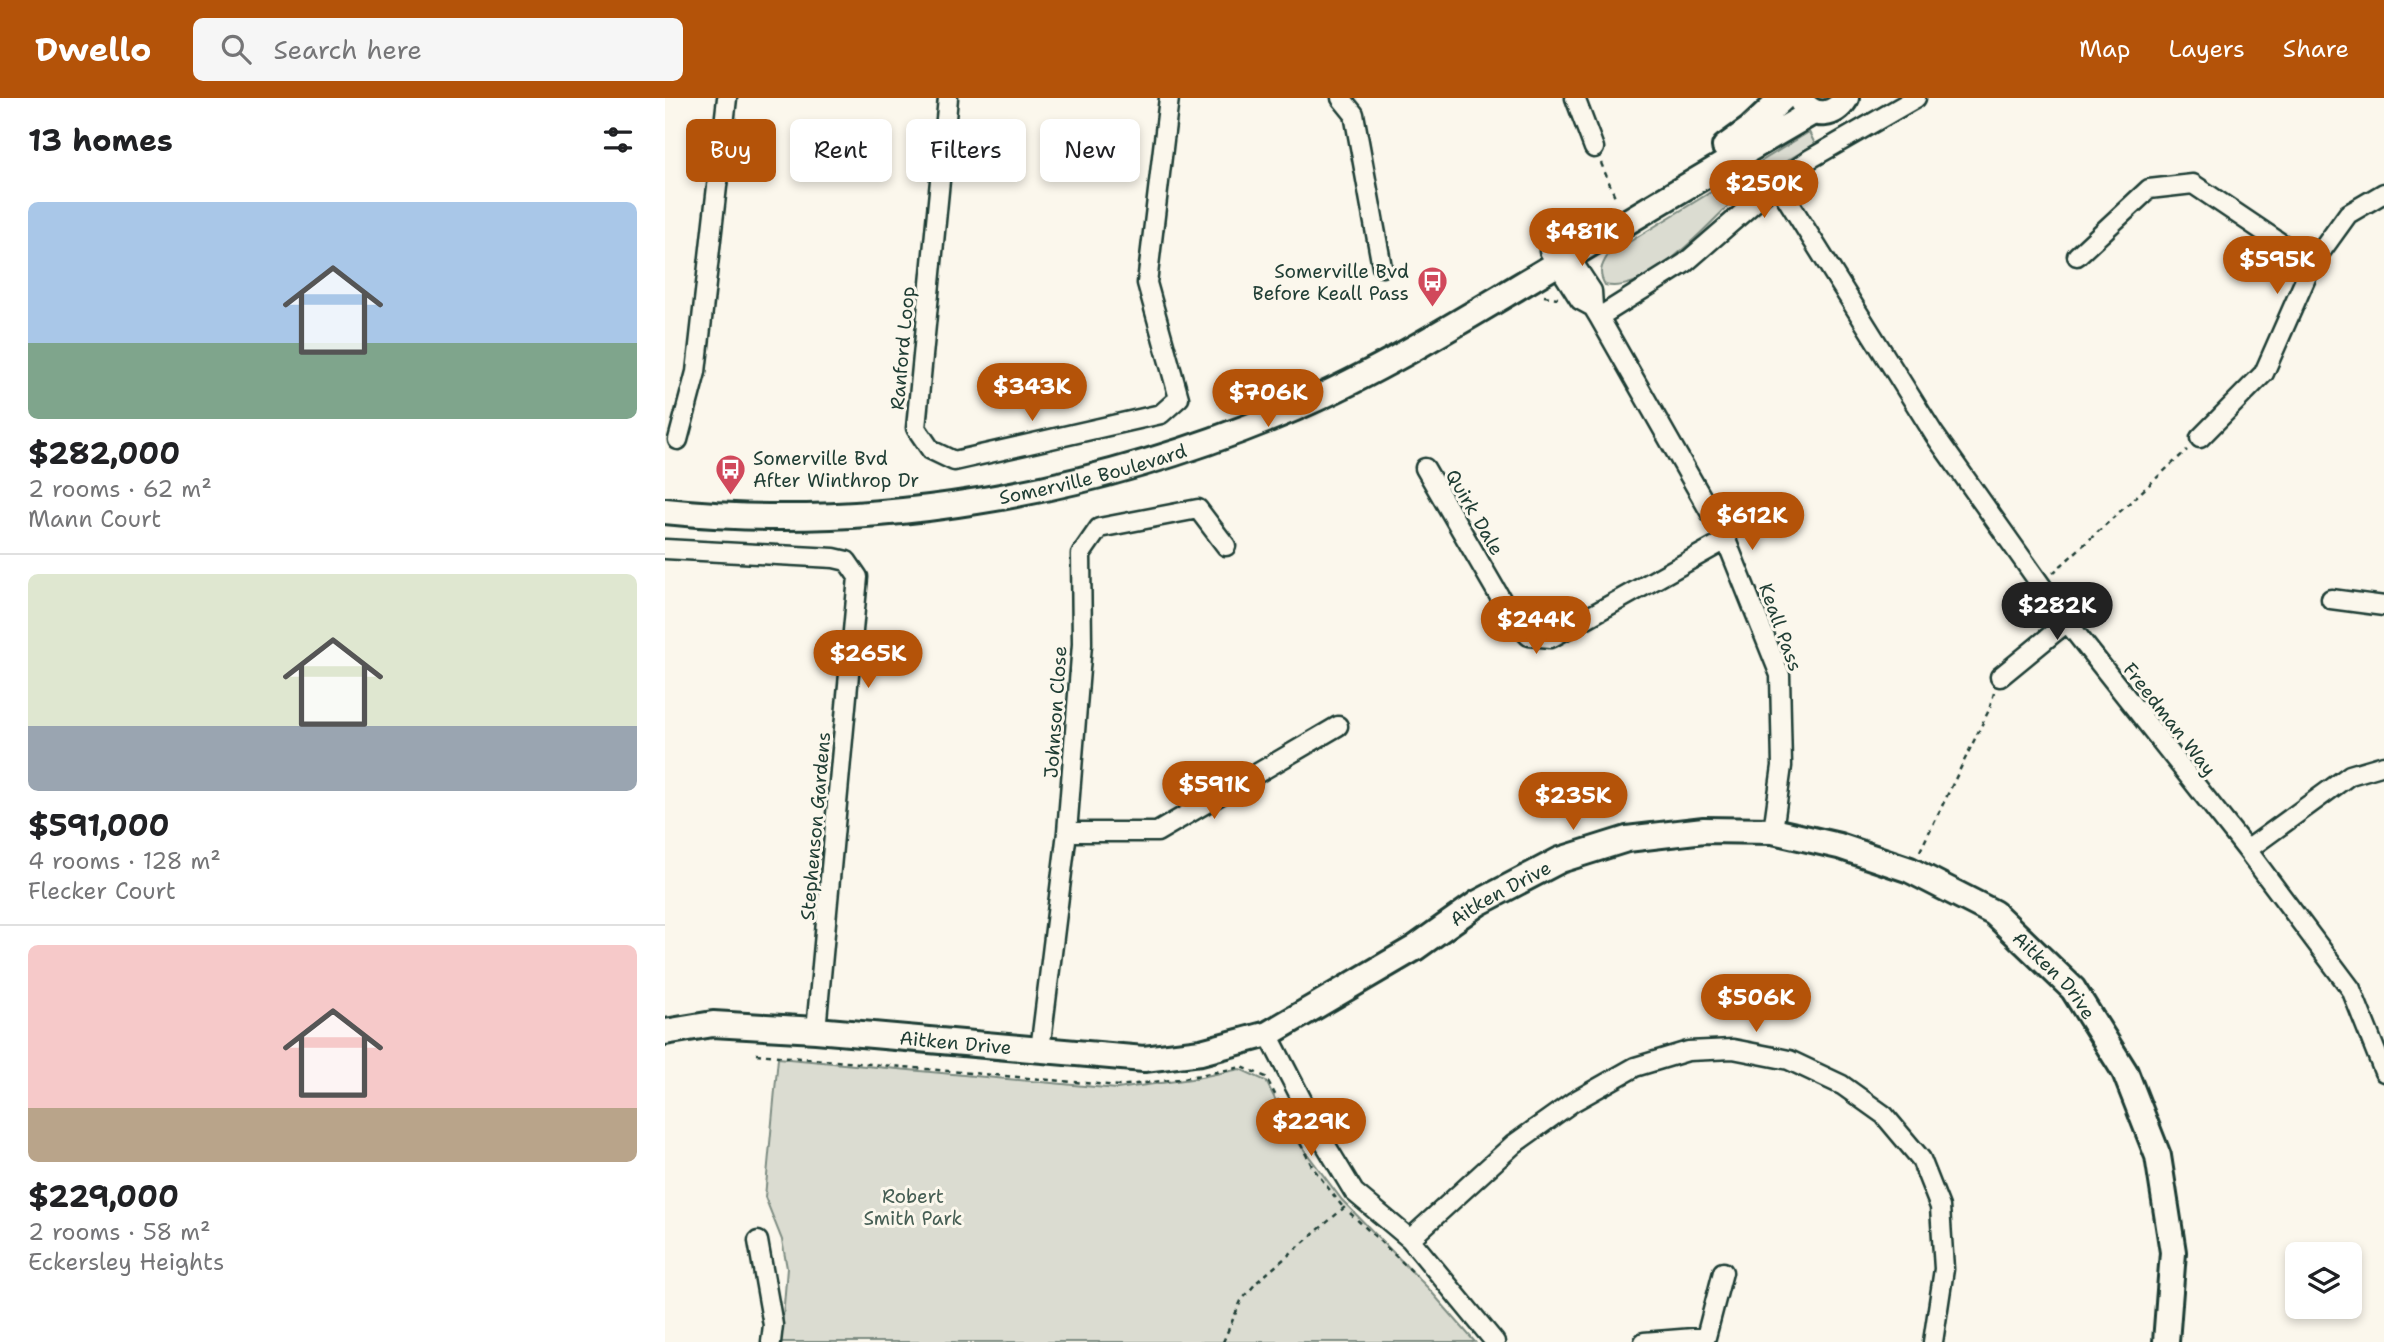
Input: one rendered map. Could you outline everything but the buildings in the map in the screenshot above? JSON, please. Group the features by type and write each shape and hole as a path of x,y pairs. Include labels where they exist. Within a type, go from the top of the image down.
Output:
{"main road":[{"name":"Somerville Boulevard","path":"665,511 742,516 870,514 988,500 1110,473 1223,437 1348,383 1423,343 1723,149 1750,129 1783,98"},
{"name":"Somerville Boulevard","path":"665,498 775,504 897,498 1013,482 1137,452 1269,404 1352,364 1559,254 1806,105 1820,114 1835,110 1846,98"},
{"name":"Aitken Drive","path":"665,1032 713,1024 816,1030 1144,1059 1201,1052 1268,1034 1415,948 1478,904 1560,860 1627,839 1704,830 1773,831 1839,846 1910,870 1994,913 2073,989 2125,1072 2158,1156 2173,1252 2166,1342"}],"street":[{"path":"678,440 696,372 727,98"},
{"name":"Ranford Loop","path":"948,98 916,428 931,450 954,461 1161,414 1179,398 1147,283 1169,98"},
{"path":"1341,98 1354,114 1381,267"},
{"path":"1575,98 1594,148"},
{"path":"1596,312 1685,263 1777,183 1810,159 1916,98"},
{"name":"Freedman Way","path":"1777,183 1934,434 2040,585 2247,850 2351,989 2384,1072"},
{"path":"2077,256 2150,188 2193,184 2312,264"},
{"path":"2200,438 2264,373 2312,264 2347,214 2384,193"},
{"name":"Keall Pass","path":"1559,254 1592,291 1596,312 1726,540 1780,675 1782,766 1773,831"},
{"name":"Quirk Dale","path":"1425,468 1512,618 1529,636 1551,638 1726,540"},
{"name":"Johnson Close","path":"1040,1050 1067,832 1082,644 1081,554 1099,528 1198,509 1226,546"},
{"name":"Stephenson Gardens","path":"665,549 834,558 847,561 858,577 816,1030"},
{"path":"2331,600 2384,606"},
{"path":"2000,677 2067,622"},
{"path":"1067,832 1157,832 1338,726"},
{"path":"2247,850 2350,775 2384,765"},
{"path":"1268,1034 1322,1139 1358,1196 1410,1239 1495,1342"},
{"path":"1410,1239 1514,1144 1573,1102 1635,1067 1688,1051 1722,1049 1789,1060 1842,1085 1884,1115 1921,1159 1940,1207 1944,1269 1933,1342"},
{"path":"758,1241 773,1325 771,1342"},
{"path":"1644,1342 1706,1338 1723,1272"}],"path":[{"path":"1594,148 1616,199"},
{"path":"2040,585 2200,438"},
{"path":"1910,870 1989,710 2000,677"},
{"path":"756,1054 1119,1086 1179,1079 1241,1067 1266,1077 1313,1168 1344,1208 1420,1279"},
{"path":"1223,1342 1241,1301 1257,1282 1358,1196"}],"green space":[{"path":"1809,132 1815,144 1751,185 1661,267 1642,279 1623,285 1605,285 1601,270 1608,255"},
{"name":"Robert Smith Park","path":"778,1058 1117,1089 1240,1069 1266,1081 1293,1135 1342,1200 1428,1288 1475,1342 781,1342 787,1268 782,1240 765,1197"}],"place":[{"name":"Somerville Bvd Before Keall Pass","path":"1432,309"},
{"name":"Somerville Bvd After Winthrop Dr","path":"730,496"}]}
